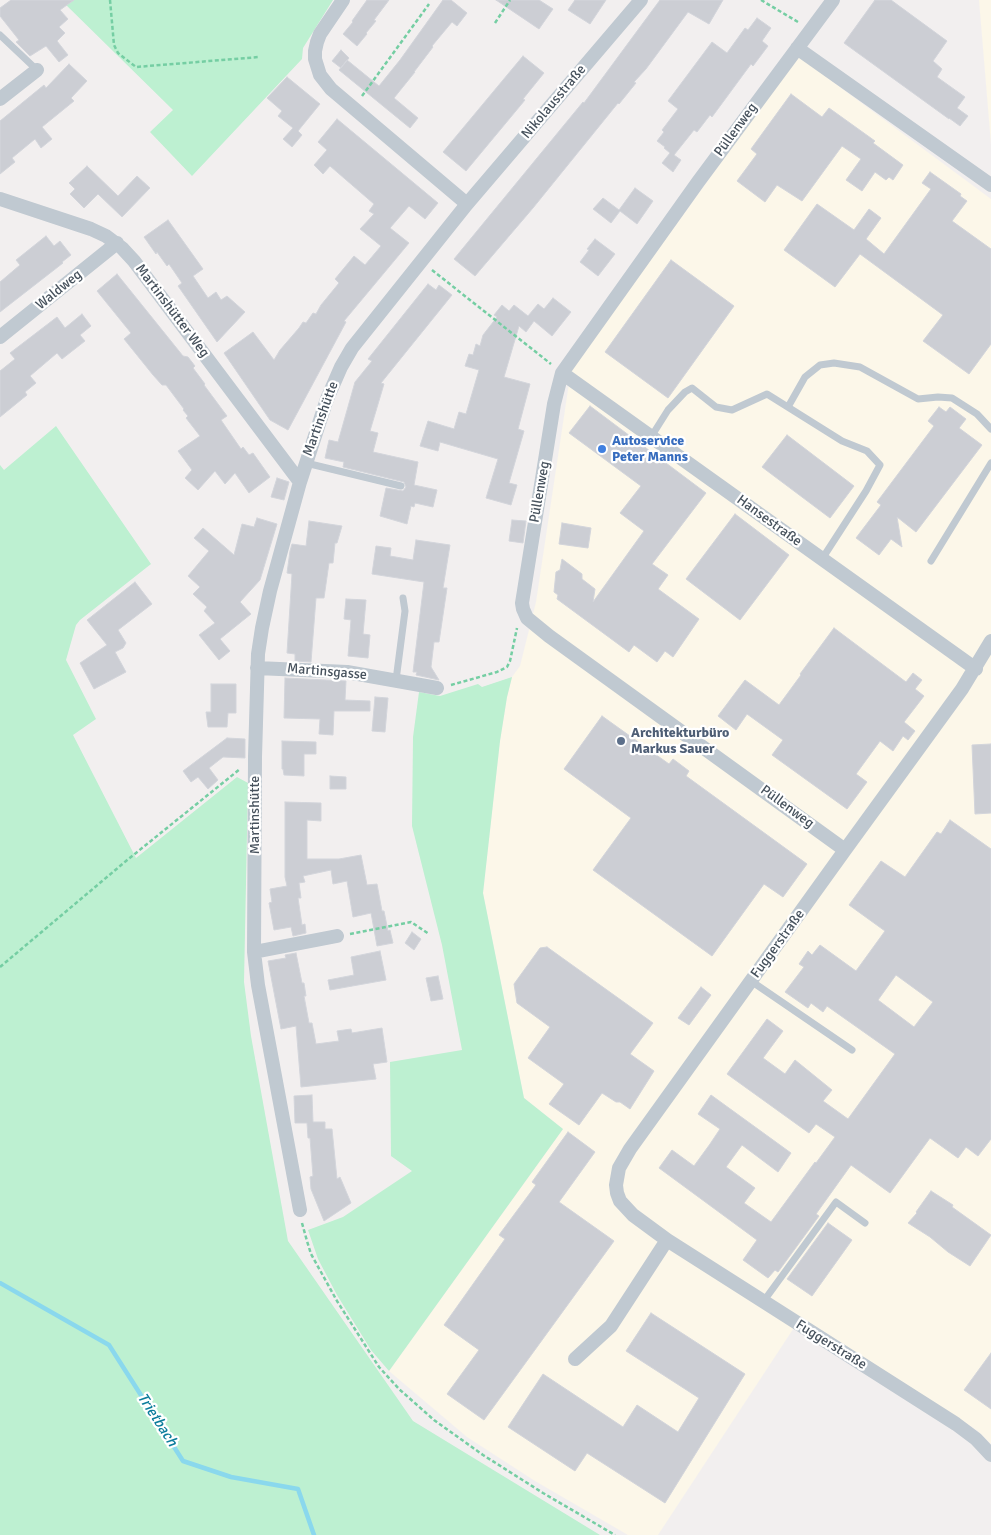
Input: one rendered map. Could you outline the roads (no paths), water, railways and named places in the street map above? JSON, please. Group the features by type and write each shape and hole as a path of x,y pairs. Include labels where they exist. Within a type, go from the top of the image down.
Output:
{"street":[{"path":"342,0 320,34 315,51 317,67 325,82 467,204"},
{"name":"Nikolausstraße","path":"467,204 641,0"},
{"name":"Püllenweg","path":"833,0 698,182 562,373 554,404 522,603 527,618 549,636 845,850"},
{"path":"797,48 991,185"},
{"path":"0,99 37,70"},
{"name":"Martinshütter Weg","path":"0,198 91,229 117,243 131,257 300,482"},
{"name":"Martinshütte","path":"300,1210 258,985 254,952 255,757 257,668 260,640 268,599 300,482 327,399 346,358 359,338 467,204"},
{"name":"Waldweg","path":"0,337 117,243"},
{"name":"Hansestraße","path":"562,373 976,669"},
{"name":"Fuggerstraße","path":"991,642 962,690 630,1149 619,1168 616,1185 620,1200 632,1215 763,1302 956,1424 976,1439 991,1455"},
{"name":"Martinsgasse","path":"257,668 347,672 437,688"},
{"path":"254,952 337,936"},
{"path":"576,1359 611,1326 667,1240"}],"lane":[{"path":"0,35 37,70"},
{"path":"788,407 805,377 820,365 834,363 860,367 918,399 952,398 977,414 991,429"},
{"path":"651,436 668,410 685,392 692,388 716,407 732,410 768,394 842,441 867,451 880,465 866,491 822,559"},
{"path":"306,463 401,486"},
{"path":"931,561 991,463"},
{"path":"396,680 405,611 403,598"},
{"path":"751,981 852,1050"},
{"path":"763,1302 836,1202 865,1223"}],"waterway":[{"name":"Trietbach","path":"0,1283 109,1345 183,1461 231,1477 298,1489 314,1535"}],"place":[{"name":"Autoservice Peter Manns","path":"602,449"},
{"name":"Architekturbüro Markus Sauer","path":"621,741"}]}
